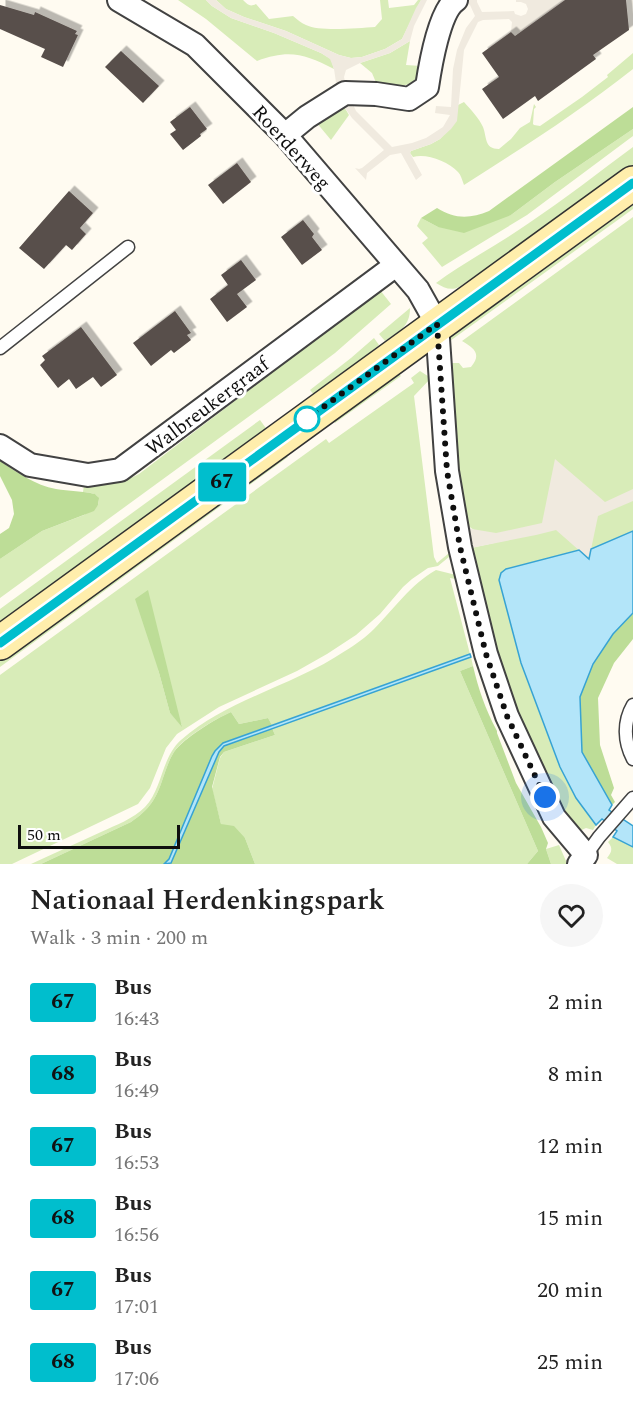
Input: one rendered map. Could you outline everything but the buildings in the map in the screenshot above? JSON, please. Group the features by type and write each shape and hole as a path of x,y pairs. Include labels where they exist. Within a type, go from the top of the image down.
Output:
{"main road":[{"path":"0,643 633,183"}],"street":[{"name":"Roerderweg","path":"119,0 195,45 285,135 418,290 437,324"},
{"path":"285,135 307,117 345,93 376,94 409,99 427,87 437,34 451,3 456,0"},
{"name":"Walbreukergraaf","path":"0,446 30,465 88,475 120,470 396,265"},
{"path":"437,324 447,471 460,547 486,654 507,716 554,817 588,852"}],"lane":[{"path":"0,348 128,247"},
{"path":"633,705 629,711 625,730 628,749 633,759"},
{"path":"588,852 633,798"}],"green space":[{"path":"178,0 206,0 231,18 321,53 331,59 334,69 305,57 288,54 257,61 206,19"},
{"path":"216,0 243,0 249,5 256,4 269,19 293,16 312,27 339,29 375,27 382,19 380,0 388,0 389,8 414,5 421,0 402,39 385,49 362,57 351,58 339,55 286,31 244,17 226,9"},
{"path":"410,41 406,65 421,66 415,80 405,85 377,85 372,73 360,63 390,53"},
{"path":"633,53 633,69 613,85 464,185 459,173 449,164 430,157 413,157 410,153 440,139 456,121 458,105 464,102 483,127 488,145 499,149 520,128 530,122 534,104 536,107 533,124 540,126 608,77 607,75"},
{"path":"343,105 349,115 331,140 316,122"},
{"path":"633,107 633,129 511,215 464,233 438,227 421,218 437,208 462,217 489,211"},
{"path":"633,129 633,136 527,215 442,267 422,243 428,238 417,226 421,218 438,227 511,215"},
{"path":"633,147 633,166 533,239 459,287 453,289 436,283 542,214"},
{"path":"633,198 633,209 450,341 452,335"},
{"path":"633,217 633,531 591,549 589,559 578,550 506,569 501,573 499,580 521,663 556,757 576,798 596,825 593,830 586,828 575,833 544,783 497,660 471,548 494,543 465,524 458,488 451,363 459,363 463,368 471,367 476,358 475,352 462,341"},
{"path":"380,290 391,304 335,353 0,598 0,559 42,531 84,515 98,505 97,496 83,492 84,485 113,483 139,474"},
{"path":"410,308 406,324 385,341 379,334"},
{"path":"374,338 379,345 316,397 310,390"},
{"path":"420,371 431,378 414,396 434,557 437,563 454,549 455,552 438,566 428,568 412,579 380,614 356,635 327,654 297,671 219,707 177,734 166,748 150,788 138,804 12,864 0,864 0,675 326,439 329,443 414,383 411,378","holes":["158,669 182,726 170,713"]},
{"path":"398,373 401,376 335,423 330,416"},
{"path":"260,420 268,431 0,628 0,609"},
{"path":"283,453 288,457 0,667 0,660"},
{"path":"0,461 41,485 95,494 99,498 98,505 94,511 42,531 0,559 0,534 9,528 14,514 12,500 0,476"},
{"path":"436,570 460,576 461,580 450,578 470,654 272,725 268,718 239,724 231,712 224,715 200,729 178,747 169,761 155,798 138,817 41,864 31,864 135,815 151,799 169,755 181,740 219,714 304,674 353,646 374,629 419,582"},
{"path":"148,590 182,727 170,713 135,599"},
{"path":"633,613 633,639 614,663 598,698 600,745 614,788 611,795 615,802 612,805 582,752 580,697 593,664 613,634"},
{"path":"471,657 473,666 460,671 538,851 527,864 255,864 245,838 221,824 212,789 220,758 224,752 275,735 272,728"},
{"path":"473,666 483,699 516,783 548,843 546,849 551,864 527,864 538,851 460,671"},
{"path":"231,712 239,724 268,718 272,725 228,741 215,751 169,859 164,864 41,864 138,817 155,798 174,752 200,729"},
{"path":"272,728 275,735 224,752 220,757 212,787 221,824 234,826 245,838 255,864 170,864 219,752 224,746"},
{"path":"613,837 633,847 633,864 617,864 607,858 611,850 608,842"},
{"path":"559,845 566,864 551,864 546,849"}],"shaded area":[{"path":"206,0 216,0 226,9 244,17 286,31 339,55 351,58 362,57 385,49 402,39 421,0 427,0 414,26 410,41 390,53 346,70 344,77 346,86 337,89 330,59 274,33 231,18"},
{"path":"477,0 482,12 514,11 515,14 521,16 526,14 528,9 526,4 516,2 516,0 565,0 515,36 511,31 512,22 509,19 478,22 464,50 457,121 440,139 410,153 422,175 416,180 401,153 390,155 367,173 366,180 355,168 362,168 384,150 352,118 343,105 352,102 356,111 392,147 426,138 443,127 450,115 435,113 436,106 451,107 453,69 457,50 466,28 475,16 470,5 465,2"},
{"path":"555,459 605,502 633,489 633,501 598,516 589,559 556,530 471,548 465,524 472,529 496,533 542,523"}],"water":[{"path":"633,531 633,613 613,634 593,664 580,697 582,752 612,805 609,810 633,826 633,847 613,837 617,831 602,819 596,825 576,798 560,767 521,663 499,580 501,573 506,569 579,550 589,559 591,549"},
{"path":"470,654 471,657 224,746 219,752 171,863 164,864 169,859 212,756 223,743"}],"bus line":[{"name":"67","path":"0,643 633,183"}],"route":[{"path":"307,419 437,324 447,471 460,547 486,654 507,716 545,797"}]}
